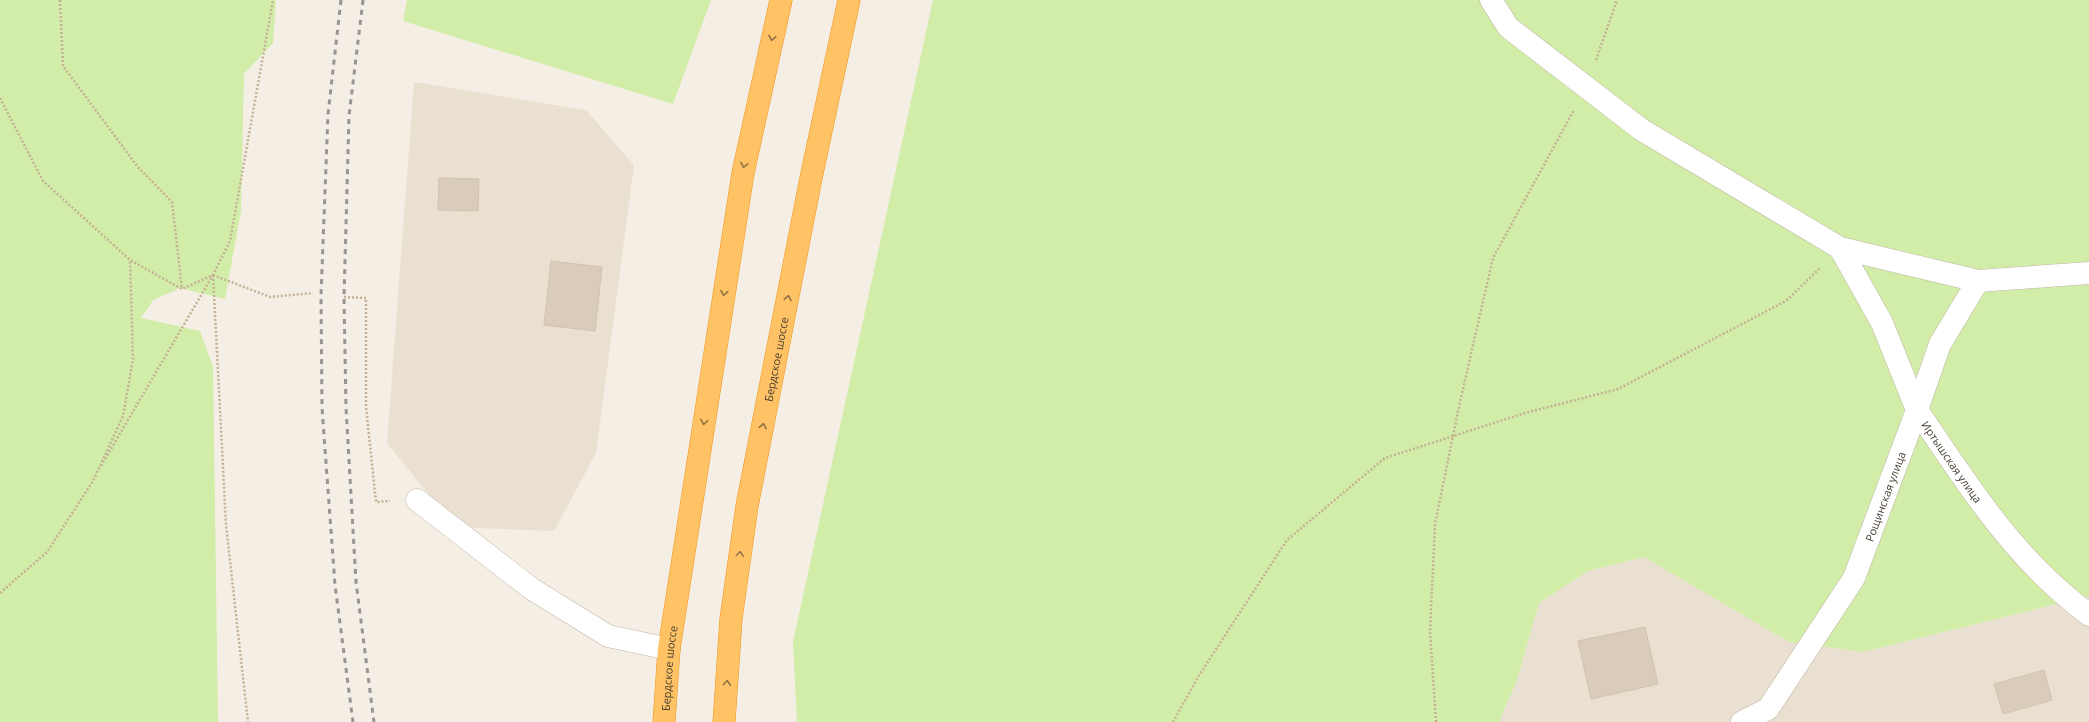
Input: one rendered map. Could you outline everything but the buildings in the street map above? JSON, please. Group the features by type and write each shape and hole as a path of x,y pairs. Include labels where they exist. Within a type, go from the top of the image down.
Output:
{"highway":[{"name":"Бердское шоссе","path":"664,722 669,649 743,173 781,0"},
{"name":"Бердское шоссе","path":"724,722 731,619 747,506 811,178 849,0"}],"street":[{"path":"1491,0 1508,27 1642,130 1840,248 1978,281 2089,273"},
{"path":"1840,248 1882,323 1917,410"},
{"name":"Иртышская улица","path":"1978,281 1940,344 1917,410 2000,526 2045,577 2089,615"},
{"name":"Рощинская улица","path":"1742,722 1768,709 1854,578 1917,410"},
{"path":"417,500 532,589 608,636 669,649"}],"path":[{"path":"60,0 63,66 137,166 172,202 182,289"},
{"path":"0,593 47,552 93,481 213,275 230,241 273,0"},
{"path":"1436,722 1430,632 1435,524 1453,435 1493,258 1587,87 1617,0"},
{"path":"0,98 44,181 130,260 182,289"},
{"path":"1173,722 1198,677 1287,540 1385,458 1525,413 1618,389 1786,302 1840,248"},
{"path":"93,481 123,416 133,359 130,260"},
{"path":"182,289 213,275 270,297 314,293"},
{"path":"213,275 226,525 248,722"},
{"path":"344,297 366,298 366,407 376,502 417,500"}],"shaded area":[{"path":"414,82 586,110 634,165 596,453 554,531 455,527 387,443"},
{"path":"1644,557 1789,642 1863,652 2089,596 2089,722 1499,722 1517,680 1539,603 1588,571"}],"green space":[{"path":"0,0 276,0 273,43 244,74 241,211 225,299 180,288 153,300 141,318 200,331 213,367 218,722 0,722"},
{"path":"407,0 711,0 673,104 403,21"},
{"path":"933,0 2089,0 2089,596 1863,652 1789,642 1644,557 1588,571 1539,603 1517,680 1499,722 797,722 793,642"}],"railway":[{"path":"341,0 328,114 321,295 322,408 335,585 353,722"},
{"path":"363,0 349,116 344,297 346,408 356,582 374,722"}]}
